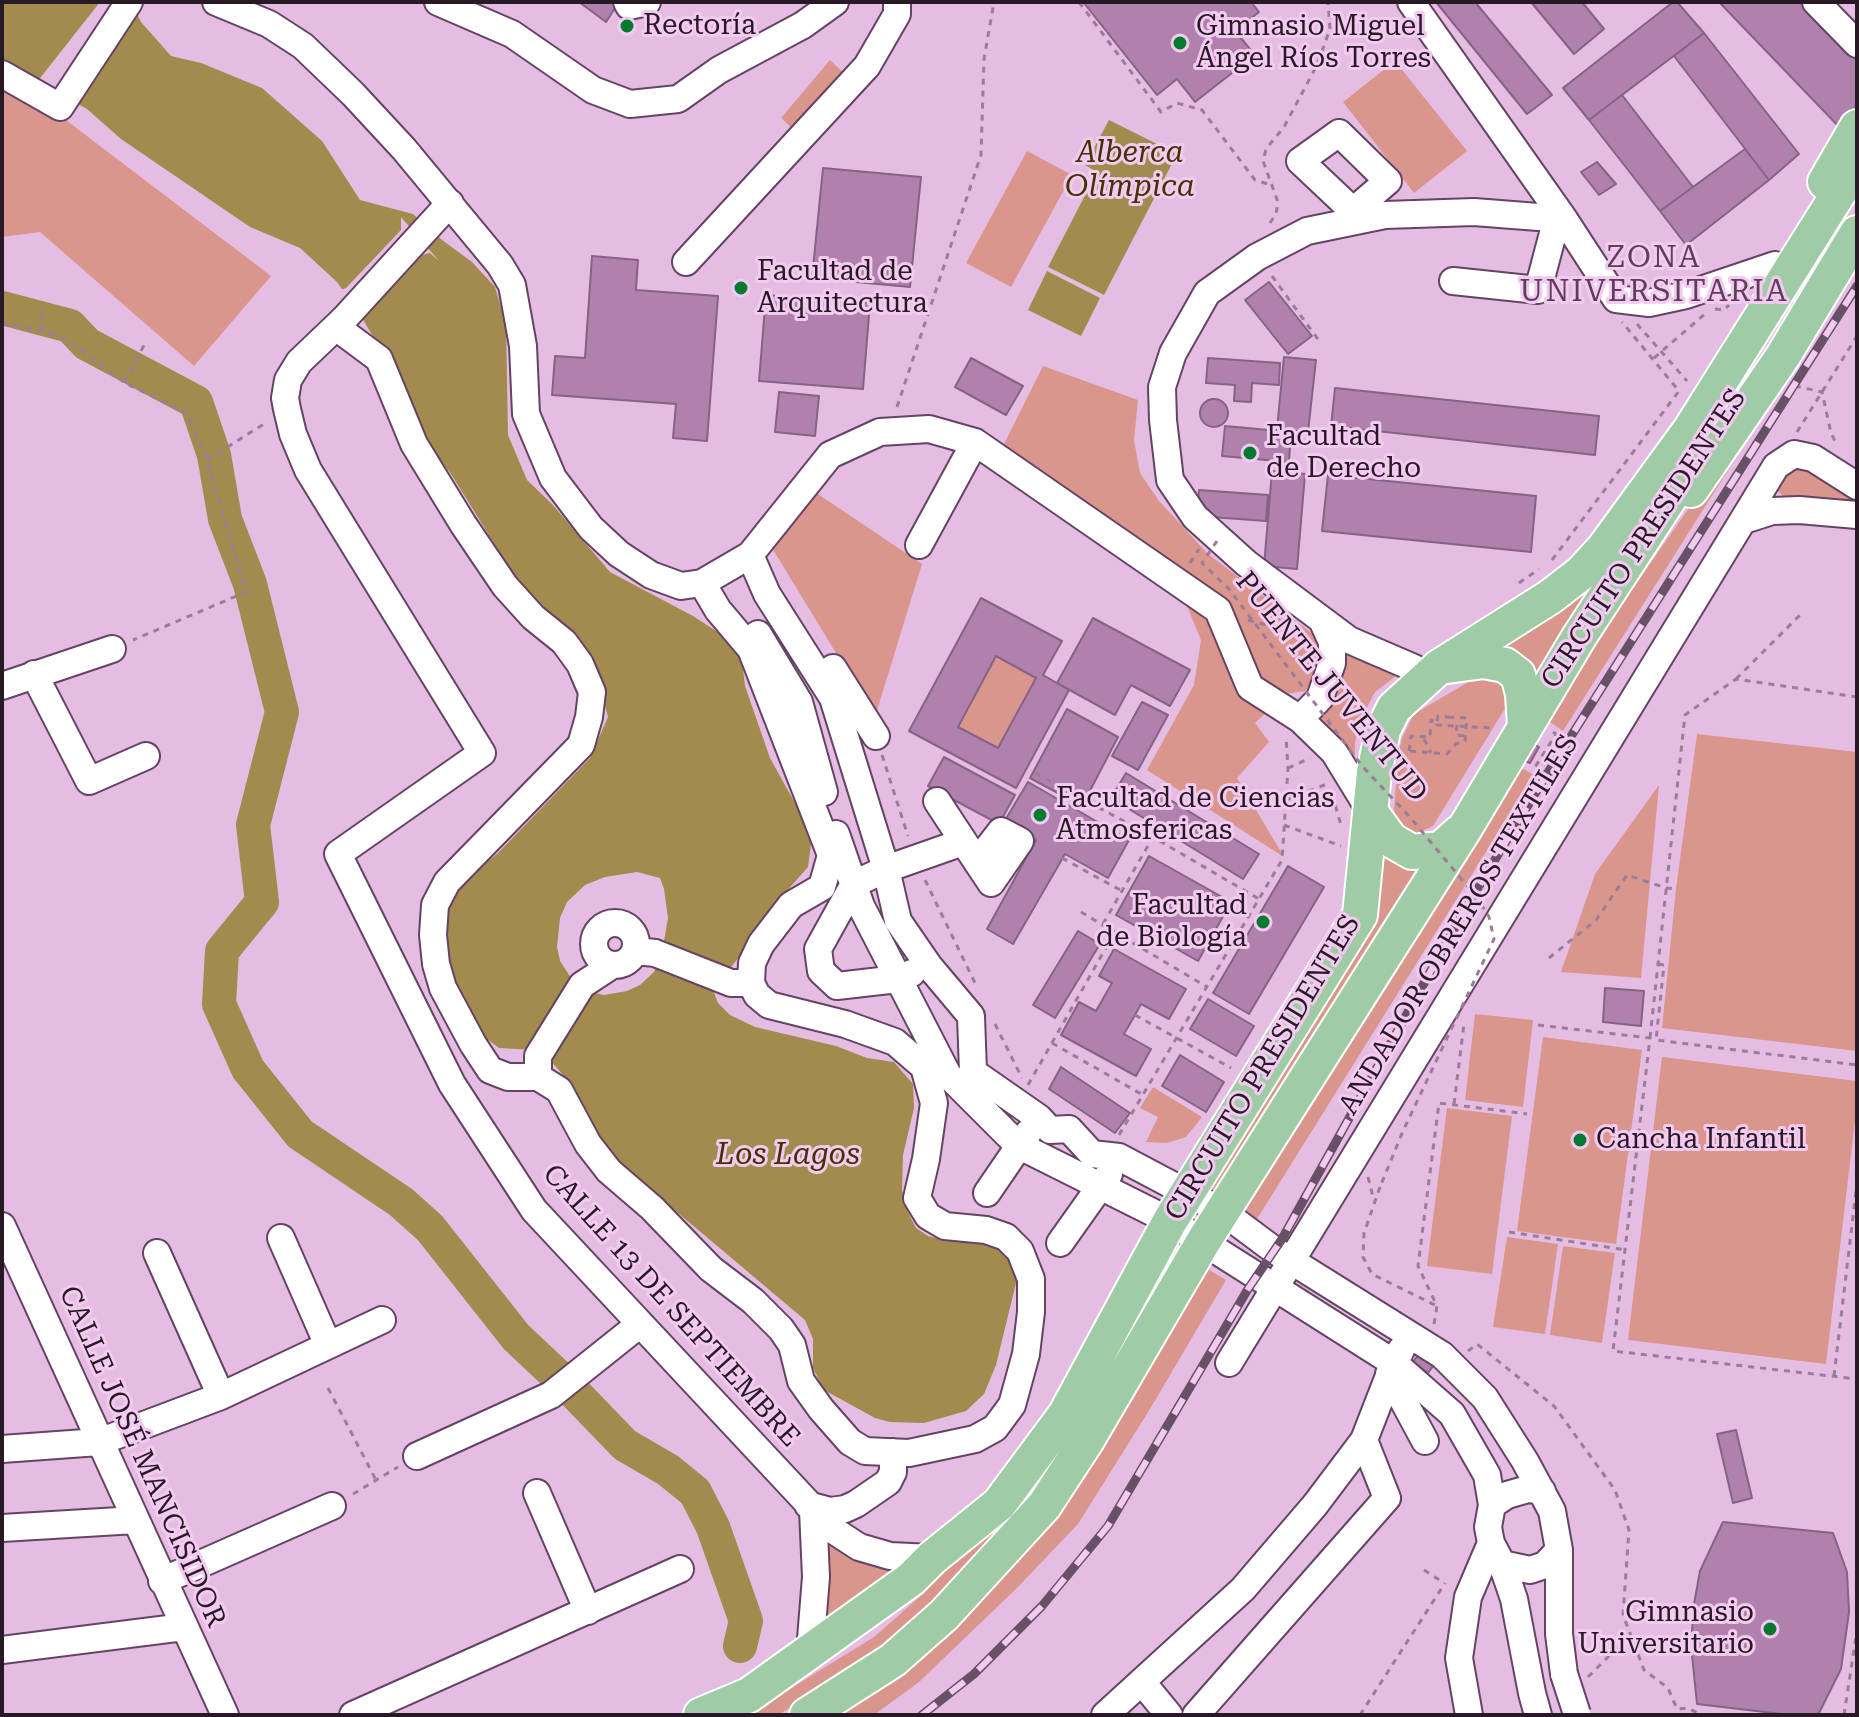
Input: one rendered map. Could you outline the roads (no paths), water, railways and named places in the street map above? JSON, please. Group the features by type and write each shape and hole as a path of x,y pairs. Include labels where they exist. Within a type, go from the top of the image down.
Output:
{"main road":[{"path":"1545,583 1695,391 1857,127"},
{"name":"CIRCUITO PRESIDENTES","path":"807,1715 893,1660 944,1615 1044,1506 1087,1440 1203,1242 1465,828 1534,726 1579,637 1603,573 1857,164"},
{"name":"CIRCUITO PRESIDENTES","path":"1603,573 1756,366 1857,201"},
{"path":"1579,637 1657,540 1783,356 1857,233"},
{"name":"CIRCUITO PRESIDENTES","path":"701,1715 749,1695 911,1579 999,1504 1065,1415 1187,1191 1360,915 1374,773 1383,730 1394,708 1430,675 1545,583 1581,573 1603,573"},
{"path":"1430,675 1484,661 1505,665 1518,675 1534,726"},
{"path":"1372,814 1391,840 1412,852 1441,849 1465,828"}],"street":[{"path":"2,74 63,103 129,2"},
{"path":"216,2 269,24 303,46 353,94 444,209 500,265 512,285 523,346 526,414 553,478 591,528 619,554 666,581 681,586 702,583 754,550 830,455 880,432 890,431 929,429 975,442 1214,607 1250,687 1291,727 1334,752 1372,814"},
{"path":"438,2 512,34 593,90 630,104 678,99 719,70 803,25 835,2"},
{"path":"627,2 629,6 647,2"},
{"path":"686,262 867,66 897,14 897,2"},
{"path":"1411,2 1616,299 1649,303 1686,295 1775,265"},
{"path":"1816,2 1857,44"},
{"path":"1376,191 1398,215"},
{"name":"CALLE 13 DE SEPTIEMBRE","path":"444,209 340,323 299,362 288,380 285,398 293,434 308,470 482,753 338,854 452,1084 534,1210 833,1530 859,1547 890,1556 932,1558"},
{"path":"1430,675 1327,631 1195,517 1170,480 1162,387 1173,353 1207,293 1267,252 1307,231 1385,215 1474,212 1560,218"},
{"path":"1453,281 1538,290 1560,218"},
{"path":"340,323 379,359 414,444 505,586 533,617 564,642 580,664 592,692 581,745 447,882 435,905 433,935 436,964 443,988 490,1070 508,1077 538,1066 582,985 611,966 647,953"},
{"path":"919,545 975,442"},
{"name":"ANDADOR OBREROS TEXTILES","path":"1229,1363 1776,466 1794,454 1813,458 1857,486"},
{"path":"1744,520 1772,511 1857,515"},
{"path":"754,550 876,736"},
{"path":"754,550 767,594 833,698 886,869 898,921 929,966 971,1016 973,1072 1039,1118 1050,1130 1069,1129 1092,1154 1118,1147 1223,1212 1291,1261 1430,1348 1485,1398 1552,1511 1559,1550 1559,1634 1564,1674 1578,1714"},
{"path":"702,583 761,637 799,702 830,817 861,906 948,1075 1018,1145 1170,1221 1275,1288 1452,1414 1487,1475 1492,1505 1488,1527 1514,1599 1535,1704"},
{"path":"702,583 718,610 751,649 831,855 822,887 791,905 761,944 741,983"},
{"path":"1291,727 1320,698 1332,663 1327,631"},
{"path":"2,686 112,649"},
{"path":"34,674 89,781 146,756"},
{"path":"929,966 898,979 837,986 821,971 818,949 854,884 915,858 970,852 937,801"},
{"path":"538,1066 559,1090 588,1144 609,1171 652,1208 711,1269 753,1301 781,1329 792,1345 801,1381 850,1442 865,1451 909,1453 975,1439 995,1428 1012,1405 1026,1354 1031,1279 1020,1251 1006,1237 986,1230 945,1226 928,1216 917,1198 934,1103 924,1067 895,1042 845,1024 769,1005 741,983 647,953 625,925 610,923 594,937 595,952 611,966"},
{"path":"987,1193 1039,1118"},
{"path":"1060,1243 1102,1187 1118,1147"},
{"name":"CALLE JOSÉ MANCISIDOR","path":"2,1226 225,1715"},
{"path":"281,1238 328,1345"},
{"path":"157,1253 221,1396"},
{"path":"2,1449 99,1442 221,1396 382,1320"},
{"path":"417,1456 551,1395 640,1324"},
{"path":"1105,1715 1243,1589 1315,1505 1364,1440 1391,1368 1430,1348"},
{"path":"1391,1368 1425,1441"},
{"path":"1196,1715 1387,1498 1364,1440"},
{"path":"810,1651 816,1577 810,1508 830,1511 845,1509 864,1499 888,1482 893,1472 893,1452"},
{"path":"1492,1505 1507,1495 1528,1489 1542,1491"},
{"path":"537,1493 588,1611"},
{"path":"162,1581 332,1506"},
{"path":"2,1528 136,1520"},
{"path":"1496,1553 1530,1570 1545,1565 1559,1550"},
{"path":"1469,1715 1459,1658 1468,1597 1496,1553"},
{"path":"353,1715 680,1569"},
{"path":"2,1650 184,1627"},
{"path":"1142,1682 1169,1715"}],"water":[{"name":"Los Lagos","path":"2,2 131,2 141,22 171,56 201,63 262,88 322,141 360,200 413,214 472,262 495,287 506,325 508,435 527,480 552,504 610,572 693,616 730,640 742,659 745,686 770,758 796,805 811,844 808,867 770,910 746,948 713,990 718,1003 730,1015 755,1027 836,1046 867,1058 894,1062 913,1084 914,1108 903,1155 902,1190 916,1228 928,1236 944,1240 970,1239 1003,1248 1013,1261 1017,1279 996,1365 984,1394 966,1411 924,1423 890,1422 875,1418 824,1390 813,1368 813,1339 805,1320 614,1159 564,1076 550,1060 534,1050 499,1048 483,1036 471,1018 447,964 444,925 456,887 498,853 590,758 608,717 602,694 568,631 515,577 451,474 426,441 415,409 361,316 337,282 300,248 250,227 121,139 87,109 2,60","holes":["637,872 660,878 668,918 662,953 654,972 640,985 627,991 604,995 586,991 573,981 560,961 557,947 560,918 567,902 585,885 605,877"]},
{"name":"Alberca Olímpica","path":"1109,120 1177,154 1104,295 1048,267 1097,172 1085,165"},
{"path":"1047,271 1100,298 1081,336 1028,310"}],"waterway":[{"path":"2,308 70,326 87,344 196,402 214,455 225,519 250,584 282,712 253,825 262,902 222,951 219,1004 248,1069 300,1134 401,1202 430,1228 516,1337 625,1445 668,1470 695,1492 713,1527 746,1621 740,1646"}],"railway":[{"path":"922,1715 974,1674 1042,1606 1108,1526 1248,1289 1282,1239 1468,904 1857,286"}],"place":[{"name":"Rectoría","path":"627,26"},
{"name":"Gimnasio Miguel Ángel Ríos Torres","path":"1180,43"},
{"name":"Facultad de Arquitectura","path":"741,288"},
{"name":"Facultad de Derecho","path":"1250,453"},
{"name":"Facultad de Ciencias Atmosfericas","path":"1040,815"},
{"name":"Facultad de Biología","path":"1263,922"},
{"name":"Cancha Infantil","path":"1580,1140"},
{"name":"Gimnasio Universitario","path":"1770,1629"}],"district":[{"name":"ZONA UNIVERSITARIA","path":"1654,275"}]}
